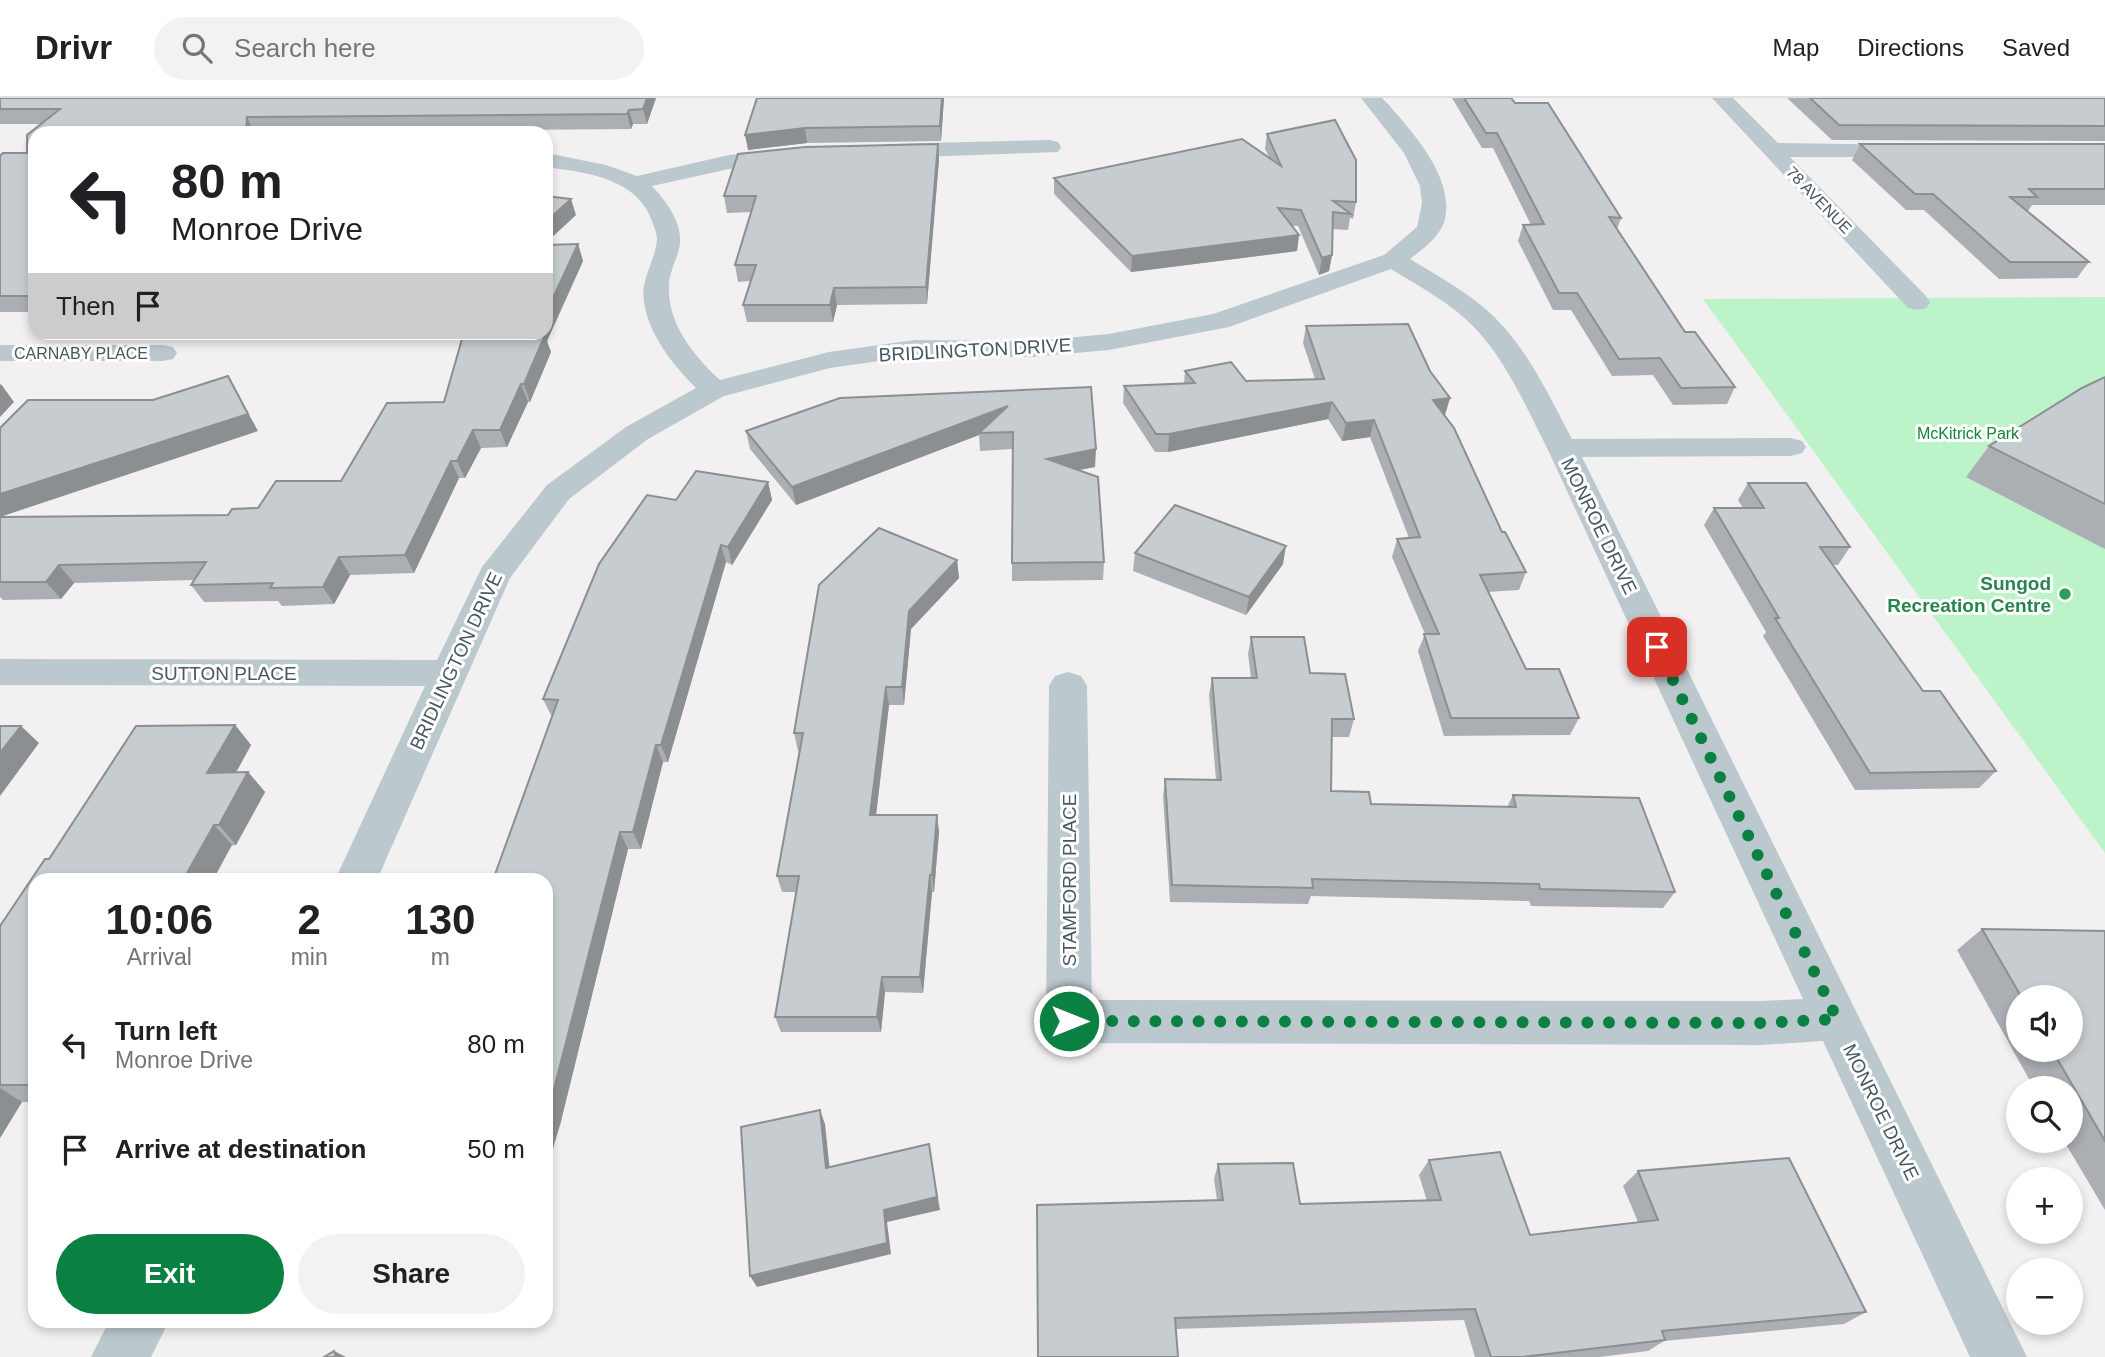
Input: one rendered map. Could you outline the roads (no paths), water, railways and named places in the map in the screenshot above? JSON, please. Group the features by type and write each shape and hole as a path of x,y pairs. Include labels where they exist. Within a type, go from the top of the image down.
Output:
{"street":[{"path":"1371,98 1397,126 1422,167 1435,199 1433,220 1417,242 1393,260"},
{"name":"78 AVENUE","path":"1722,98 1917,302"},
{"path":"861,152 1050,147"},
{"path":"1772,150 1924,150"},
{"path":"636,183 729,162 807,153"},
{"path":"553,161 589,167 636,183 659,205 669,237 655,287 663,327 701,379 714,390"},
{"name":"BRIDLINGTON DRIVE","path":"359,873 494,575 558,492 637,433 714,390 829,360 915,348 1032,349 1123,340 1219,321 1393,260"},
{"name":"MONROE DRIVE","path":"1393,260 1466,306 1493,331 1520,370 1562,448 1999,1357"},
{"name":"CARNABY PLACE","path":"0,353 163,353"},
{"path":"1562,448 1791,447"},
{"name":"SUTTON PLACE","path":"0,672 449,673"},
{"name":"STAMFORD PLACE","path":"1068,686 1069,1021 1761,1023 1837,1019"},
{"path":"119,1357 137,1328"}],"place":[{"name":"Sungod Recreation Centre","path":"2065,594"}],"park label":[{"name":"McKitrick Park","path":"1968,433"}]}
